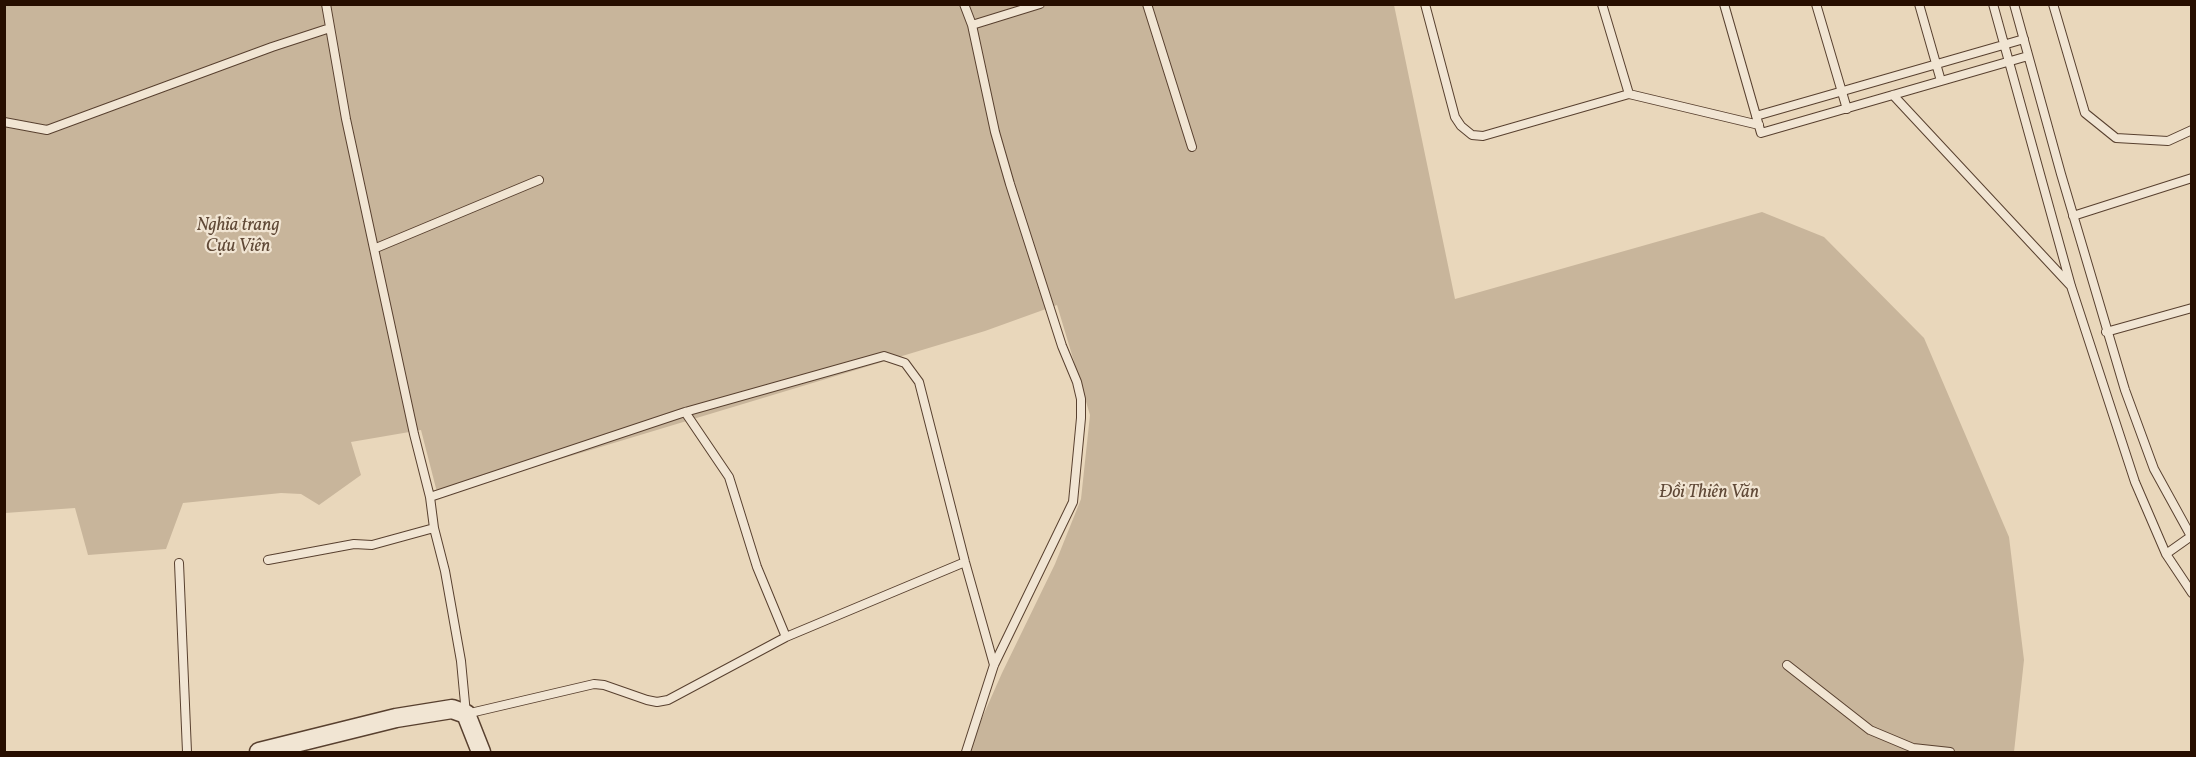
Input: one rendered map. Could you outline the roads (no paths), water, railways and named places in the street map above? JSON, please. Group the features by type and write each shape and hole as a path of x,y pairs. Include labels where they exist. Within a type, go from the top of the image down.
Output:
{"street":[{"path":"259,753 396,718 452,710 466,714 481,753"}],"lane":[{"path":"326,4 346,119 445,571 461,661 466,714 594,684 604,685 647,700 657,702 668,700 786,637 965,562"},
{"path":"964,4 972,25 995,132 1010,184 1081,399 1074,502 994,664 966,753"},
{"path":"972,25 1040,4"},
{"path":"1147,4 1192,147"},
{"path":"1425,4 1455,117 1461,126 1472,135 1483,136 1629,94 1759,125 1847,109 2028,56"},
{"path":"1602,4 1629,94"},
{"path":"1724,4 1759,125"},
{"path":"1816,4 1847,109"},
{"path":"1919,4 1941,81"},
{"path":"1993,4 2071,286 2135,482 2166,554 2192,593"},
{"path":"2014,4 2124,390 2154,469 2191,537 2166,554"},
{"path":"2053,4 2085,113 2116,138 2168,141 2192,130"},
{"path":"4,122 47,130 330,28"},
{"path":"1759,125 1842,91 2024,39"},
{"path":"1893,95 2071,286"},
{"path":"2073,216 2192,178"},
{"path":"376,248 539,180"},
{"path":"2106,332 2192,308"},
{"path":"430,497 685,412 884,356 905,363 920,382 965,562 994,664"},
{"path":"685,412 729,477 757,567 786,637"},
{"path":"268,560 354,544 372,545 434,528"},
{"path":"179,563 187,753"},
{"path":"1787,665 1870,730 1913,748 1950,753"}],"park label":[{"name":"Nghĩa trang Cựu Viên","path":"238,237"},
{"name":"Đồi Thiên Văn","path":"1709,494"}]}
